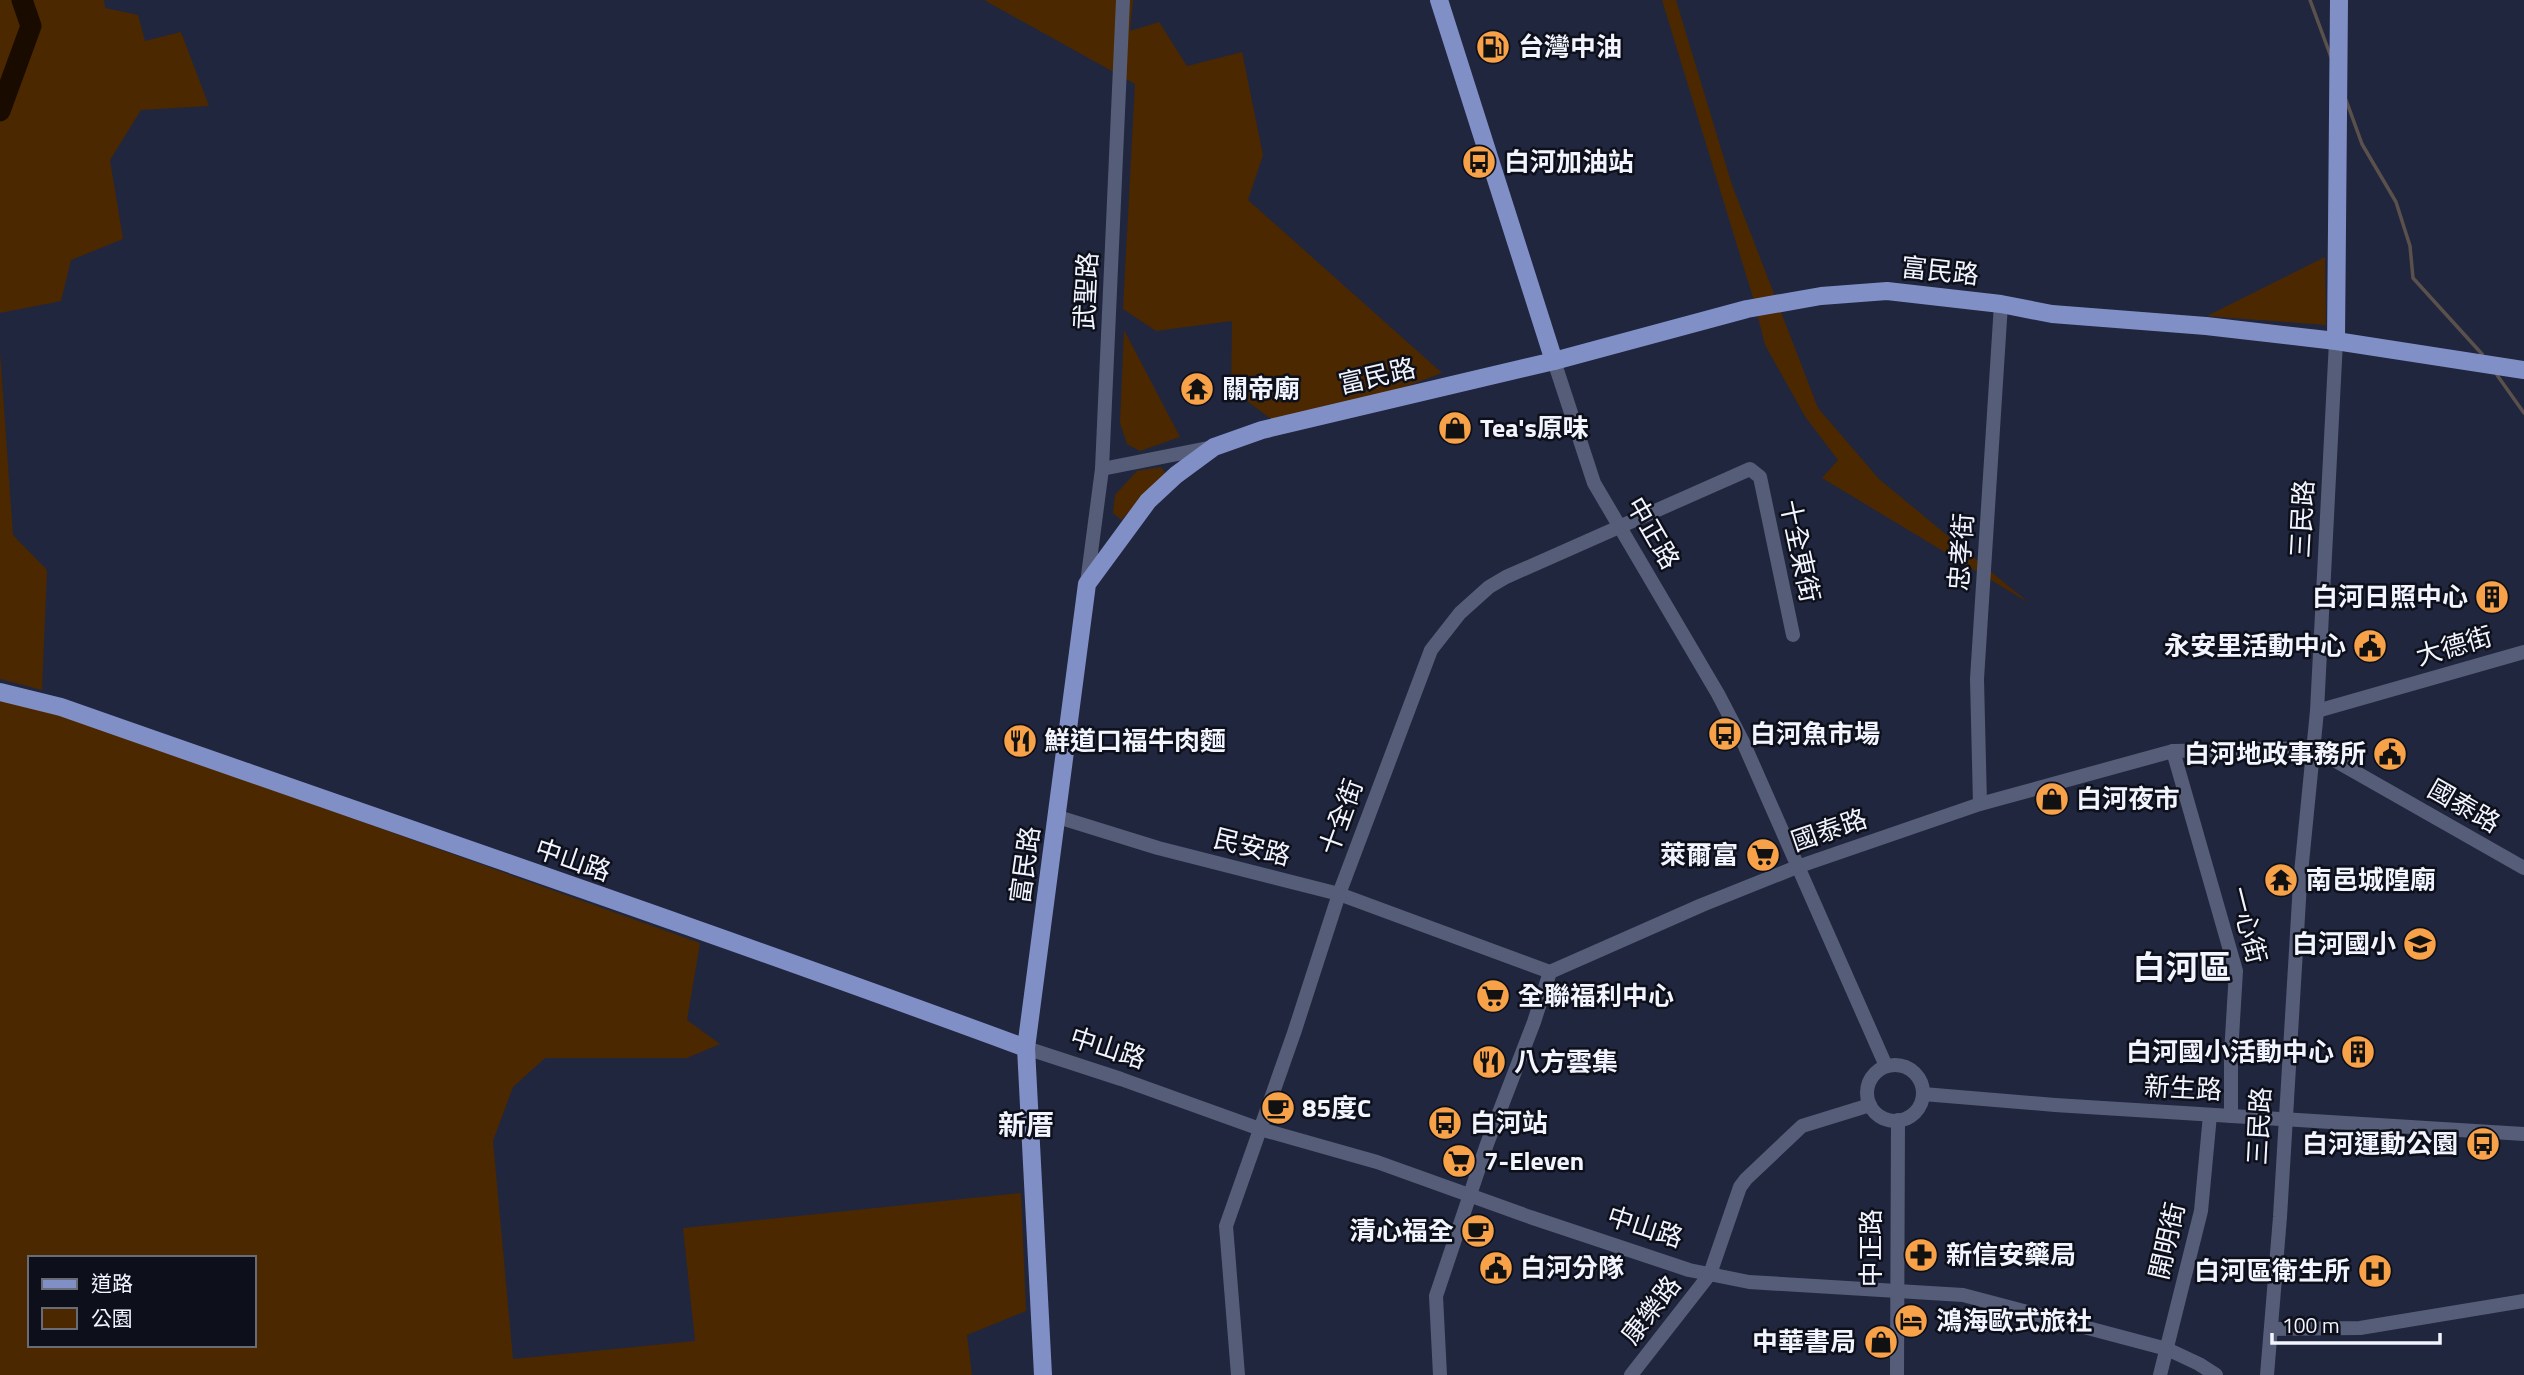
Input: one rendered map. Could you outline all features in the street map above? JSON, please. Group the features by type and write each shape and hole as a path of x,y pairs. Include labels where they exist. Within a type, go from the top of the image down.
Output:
{"main road":[{"name":"中正路","path":"1439,0 1554,361"},
{"name":"三民路","path":"2336,341 2339,0"},
{"name":"富民路","path":"1043,1375 1026,1048 1087,584 1148,501 1176,475 1214,447 1262,430 1554,361 1747,309 1821,296 1887,291 2001,304 2052,314 2206,326 2336,341 2524,370"},
{"name":"中山路","path":"0,692 61,706 645,913 809,968 1026,1048"}],"street":[{"name":"武聖路","path":"1087,584 1102,469 1123,0"},
{"name":"忠孝街","path":"1980,804 1978,679 2001,304"},
{"name":"三民路","path":"2267,1375 2302,861 2317,711 2336,341"},
{"name":"中正路","path":"1554,361 1594,483 1730,717 1886,1066"},
{"path":"1102,469 1214,447"},
{"name":"十全街","path":"1238,1375 1226,1226 1339,894 1431,650 1449,626 1480,596 1506,577 1750,469 1760,477"},
{"name":"十全東街","path":"1760,477 1793,635"},
{"name":"大德街","path":"2317,711 2524,652"},
{"name":"國泰路","path":"1550,972 1702,905 1797,867 1980,804 2174,751 2313,748 2524,868"},
{"name":"一心街","path":"2174,751 2236,971 2231,1054 2231,1115"},
{"name":"民安路","path":"1058,817 1158,848 1339,894 1550,972"},
{"path":"1440,1375 1436,1296 1550,972"},
{"name":"中山路","path":"1026,1048 1260,1129 1377,1162 1689,1270 1749,1282 1963,1294 2166,1349 2185,1356 2216,1375"},
{"path":"1900,1065 1913,1072 1922,1085 1923,1094 1918,1109 1898,1121 1882,1117 1870,1105 1868,1090 1870,1082 1879,1070 1886,1066 1900,1065"},
{"name":"新生路","path":"1923,1094 2524,1135"},
{"name":"康樂路","path":"1630,1375 1710,1274 1740,1188 1746,1179 1802,1126 1870,1105"},
{"name":"開明街","path":"2160,1375 2201,1211 2210,1115"},
{"name":"中正路","path":"1897,1375 1898,1121"},
{"path":"2272,1329 2360,1328 2524,1301"}],"green space":[{"path":"0,0 104,0 105,8 138,15 145,41 181,32 209,106 141,110 110,160 123,239 71,260 61,301 0,313"},
{"path":"984,0 1133,0 1130,31 1159,22 1187,66 1242,52 1263,155 1248,200 1442,373 1344,410 1275,422 1231,389 1232,321 1156,331 1123,309 1135,84"},
{"path":"1662,0 1676,0 1732,185 1818,408 1879,479 2029,603 1822,478 1838,460 1806,418 1765,345"},
{"path":"2325,257 2326,325 2207,316"},
{"path":"1124,330 1180,437 1140,451 1127,444 1120,423"},
{"path":"0,352 13,535 47,570 42,690 0,679"},
{"path":"1161,467 1166,474 1121,520 1113,513 1115,495 1137,471"},
{"path":"0,697 53,711 700,943 687,1020 720,1044 687,1058 545,1058 513,1087 493,1141 513,1359 695,1341 683,1228 1021,1193 1026,1311 967,1335 972,1375 0,1375"}],"waterway":[{"path":"0,111 31,26 22,0"},
{"path":"2310,0 2331,57"},
{"path":"2346,100 2362,144 2396,202 2410,246 2413,278 2482,354"},
{"path":"2497,375 2524,413"}],"place":[{"name":"台灣中油","path":"1493,47"},
{"name":"白河加油站","path":"1479,162"},
{"name":"關帝廟","path":"1197,389"},
{"name":"Tea's原味","path":"1455,428"},
{"name":"白河日照中心","path":"2492,597"},
{"name":"永安里活動中心","path":"2370,646"},
{"name":"白河魚市場","path":"1725,734"},
{"name":"鮮道口福牛肉麵","path":"1020,741"},
{"name":"白河地政事務所","path":"2390,754"},
{"name":"白河夜市","path":"2052,799"},
{"name":"萊爾富","path":"1763,855"},
{"name":"南邑城隍廟","path":"2281,880"},
{"name":"白河國小","path":"2420,944"},
{"name":"全聯福利中心","path":"1493,996"},
{"name":"白河國小活動中心","path":"2358,1052"},
{"name":"八方雲集","path":"1489,1062"},
{"name":"85度C","path":"1278,1108"},
{"name":"白河站","path":"1445,1123"},
{"name":"白河運動公園","path":"2483,1144"},
{"name":"7-Eleven","path":"1459,1161"},
{"name":"清心福全","path":"1478,1231"},
{"name":"新信安藥局","path":"1921,1255"},
{"name":"白河分隊","path":"1496,1268"},
{"name":"白河區衛生所","path":"2375,1271"},
{"name":"鴻海歐式旅社","path":"1911,1321"},
{"name":"中華書局","path":"1881,1342"}],"district":[{"name":"白河區","path":"2182,967"},
{"name":"新厝","path":"1026,1125"}]}
